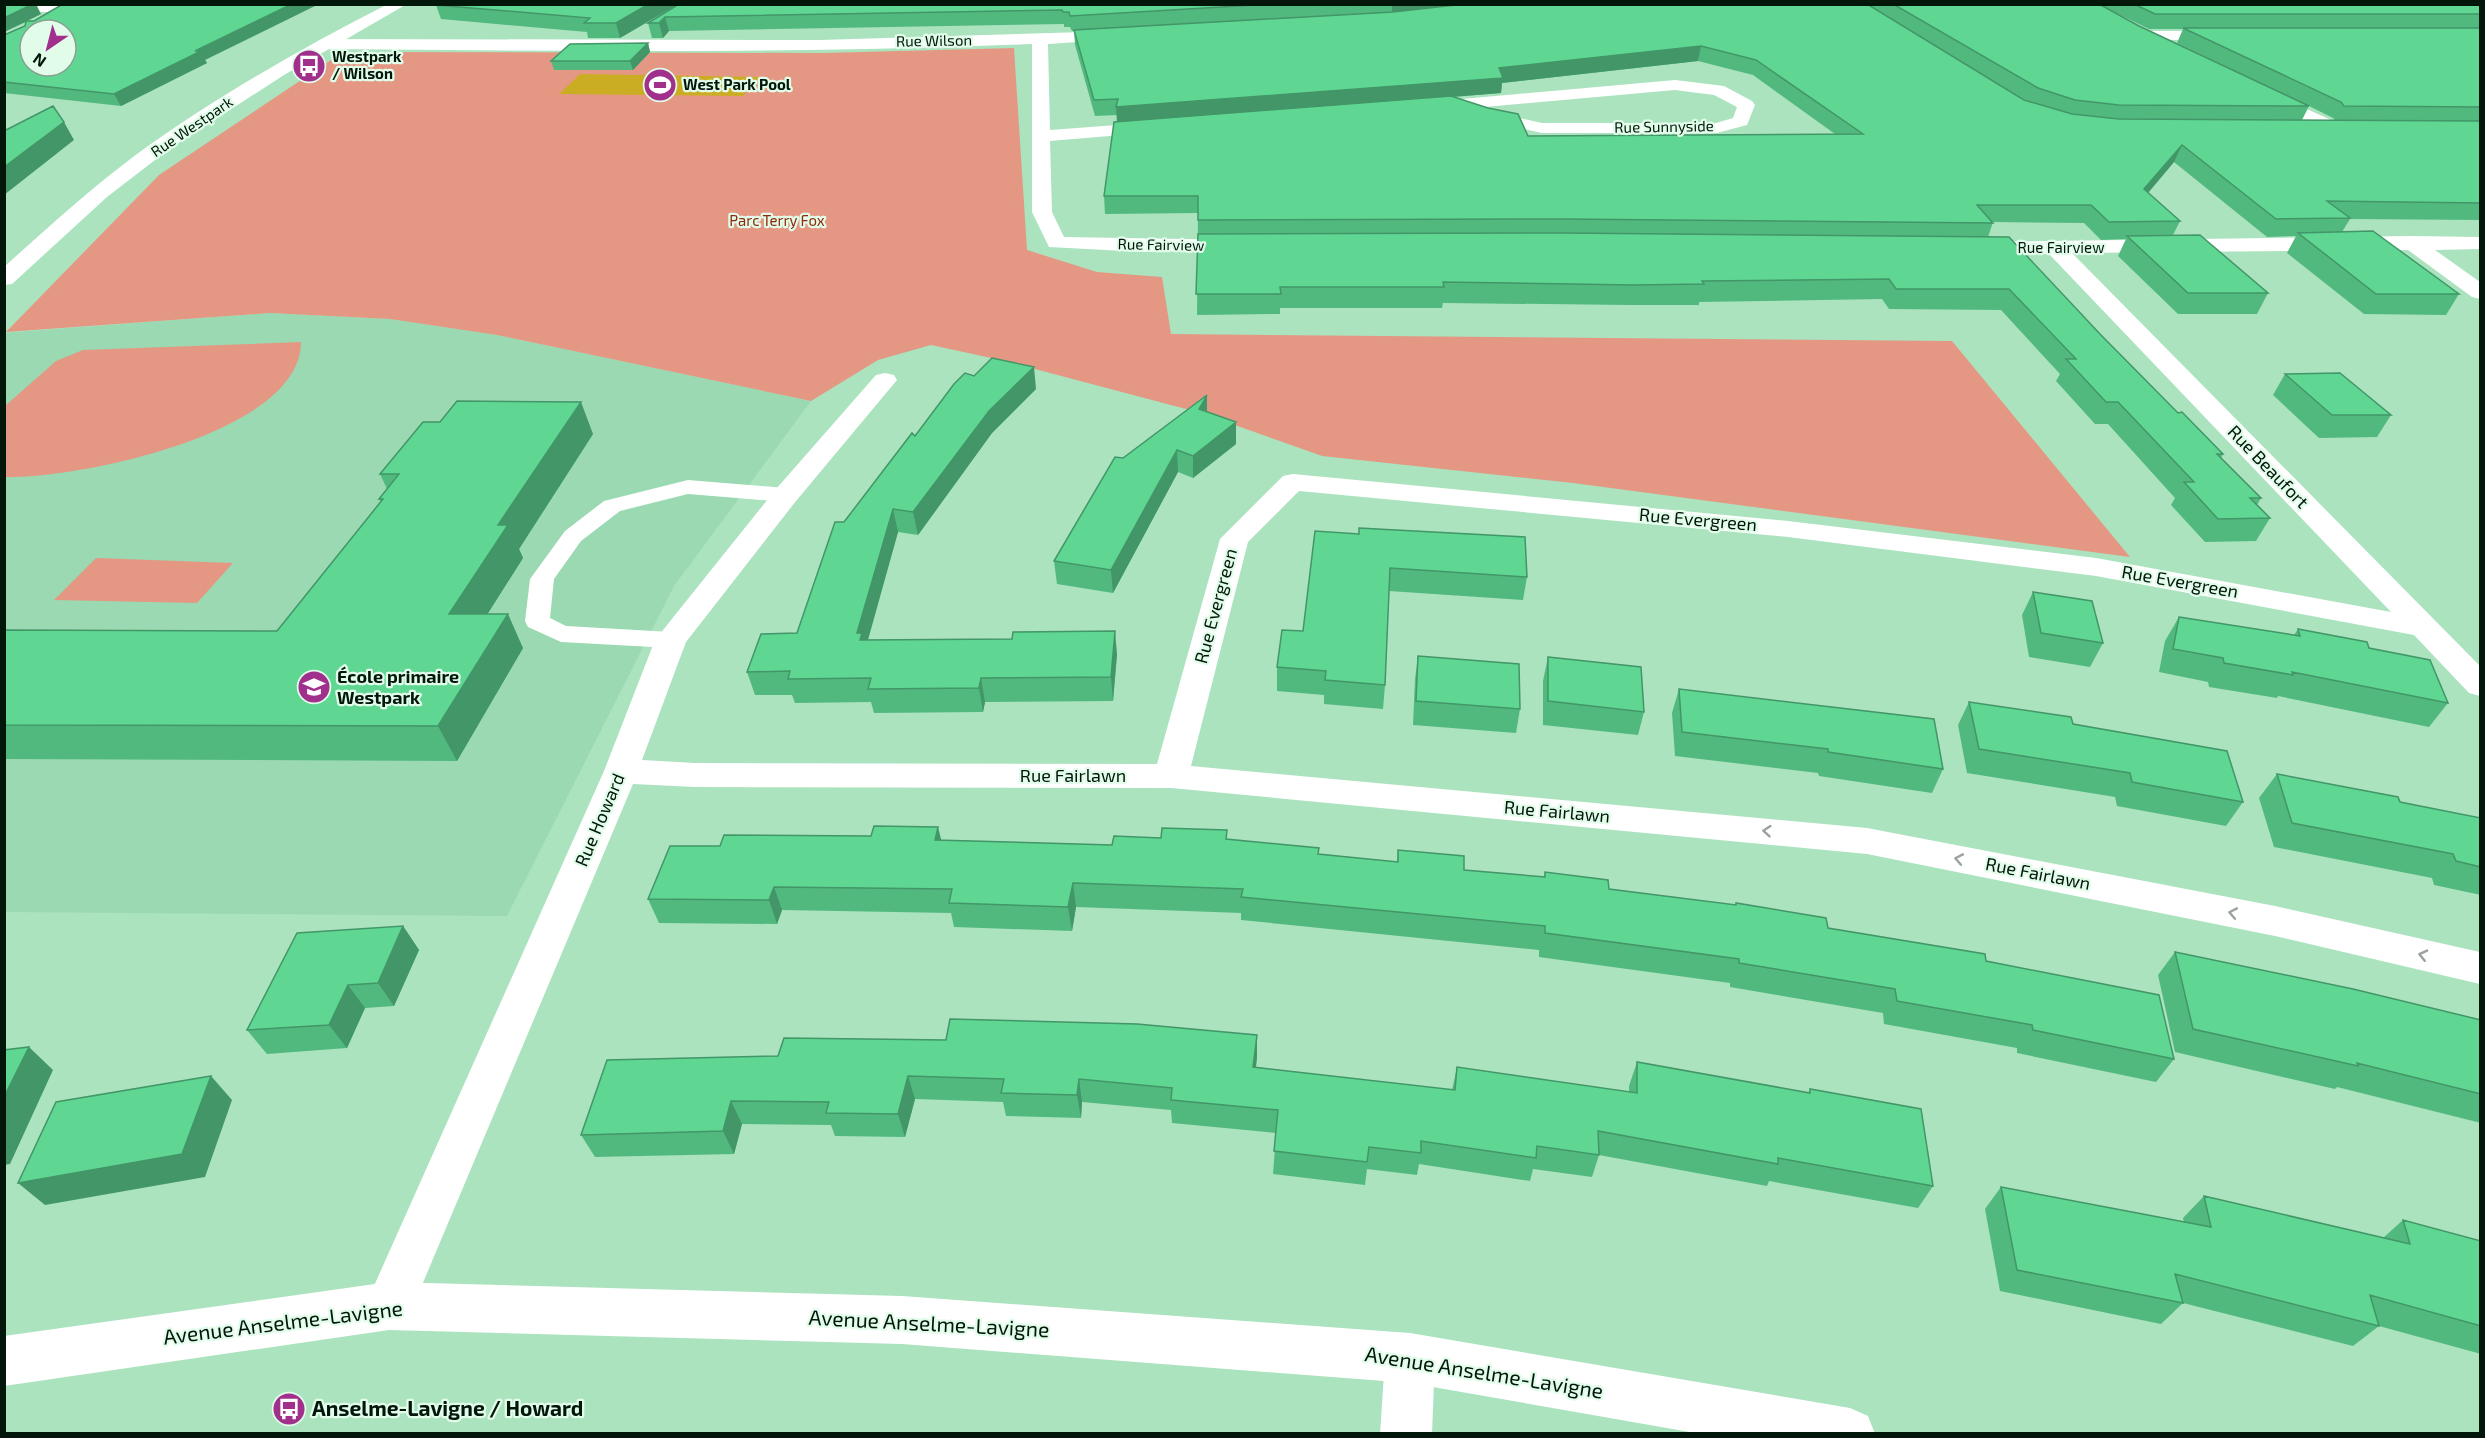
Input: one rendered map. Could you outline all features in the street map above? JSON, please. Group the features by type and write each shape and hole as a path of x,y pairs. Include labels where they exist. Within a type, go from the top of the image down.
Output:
{"street":[{"name":"Rue Westpark","path":"4,279 43,243 159,147 242,92 322,44 400,4"},
{"path":"4,6 75,6"},
{"path":"51,18 75,6"},
{"path":"623,45 648,31"},
{"path":"2170,50 2134,33 2245,36"},
{"name":"Rue Wilson","path":"322,44 623,45 1040,40 1130,35"},
{"name":"Rue Fairview","path":"1040,40 1042,212 1056,243 1263,246"},
{"name":"Rue Sunnyside","path":"1428,107 1675,85 1718,90 1746,105 1741,121 1717,128 1542,128 1493,118 1451,105"},
{"path":"2253,90 2336,129"},
{"path":"1042,136 1170,126"},
{"path":"2301,129 2358,129"},
{"path":"2411,242 2481,292"},
{"name":"Rue Fairview","path":"1949,248 2056,249 2411,242 2481,243"},
{"name":"Rue Beaufort","path":"2056,249 2481,685"},
{"name":"Rue Howard","path":"389,1306 621,771 671,640 786,495 885,380"},
{"name":"Rue Evergreen","path":"1171,776 1234,539 1293,482 1788,529 2096,567 2423,627"},
{"name":"Rue Fairlawn","path":"621,771 695,775 1171,776 1867,841 2276,921 2481,968"},
{"name":"Avenue Anselme-Lavigne","path":"4,1361 389,1306 902,1320 1410,1358 1850,1434"},
{"path":"1406,1434 1410,1358"}],"lane":[{"path":"671,640 561,634 537,621 542,579 573,536 612,506 688,487 786,495"}],"shaded area":[{"name":"West Park Pool","path":"580,74 759,77 743,96 559,94"},
{"name":"École primaire Westpark","path":"270,313 390,319 497,335 811,401 674,586 507,916 5,912 4,333"}],"green space":[{"name":"Parc Terry Fox","path":"1014,48 1027,250 1097,272 1162,277 1171,334 1952,341 2130,557 1573,483 1322,456 1201,413 1005,361 931,345 878,360 811,401 497,335 390,319 270,313 6,332 159,175 343,52 823,53"},
{"path":"301,342 291,374 265,402 226,426 180,445 130,459 81,470 38,476 5,477 5,406 56,361 83,350"},
{"path":"96,558 233,563 197,603 54,600"}],"building":[{"path":"4,4 33,4 4,18"},
{"path":"63,4 292,4 195,51 201,51 114,94 4,82 4,35 18,29 18,78 78,78 78,18 39,18"},
{"path":"436,4 649,4 616,23 584,23 590,18"},
{"path":"679,4 1274,4 1070,16 1069,12 1062,10 665,17 659,23 648,23"},
{"path":"1465,4 1867,4 2024,100 2072,114 2119,119 2481,121 2481,203 2327,201 2350,218 2276,219 2182,145 2144,189 2180,221 2109,222 2091,205 1977,205 1993,223 1563,219 1198,220 1198,196 1104,196 1114,122 1451,96 1488,108 1518,114 1528,136 1863,134 1756,60 1701,46 1499,68 1503,78 1116,107 1118,99 1094,100 1074,30 1393,12"},
{"path":"1893,4 2099,4 2139,26 2309,106 2119,105 2075,100 2038,88"},
{"path":"2134,4 2481,4 2481,14 2155,14"},
{"path":"2183,28 2481,28 2481,107 2344,106 2341,102"},
{"path":"648,43 630,61 551,61 570,44"},
{"path":"53,106 64,122 4,167 4,131"},
{"path":"2373,231 2459,294 2376,294 2298,233"},
{"path":"1563,233 2009,237 2100,334 2178,413 2182,412 2223,454 2217,454 2261,498 2250,498 2270,518 2218,519 2184,482 2194,482 2118,402 2106,402 2066,359 2076,359 2009,289 1896,289 1889,279 1702,281 1704,284 1634,285 1443,282 1444,287 1280,287 1281,294 1196,294 1198,234"},
{"path":"2200,235 2268,293 2188,293 2127,236"},
{"path":"992,358 1034,367 989,411 913,512 893,509 857,633 862,633 860,640 1012,639 1013,632 1115,631 1111,677 981,678 979,688 868,689 871,678 788,679 790,671 747,672 761,634 797,633 835,522 844,522 912,433 915,436 954,384 965,373 974,376"},
{"path":"2340,373 2391,415 2332,415 2285,374"},
{"path":"1207,395 1199,409 1236,422 1193,456 1177,450 1111,570 1054,561 1115,457 1123,458"},
{"path":"457,401 581,402 498,525 508,525 449,614 508,614 438,726 4,725 4,630 277,631 383,499 379,499 399,474 380,474 423,422 440,422"},
{"path":"1359,528 1525,537 1527,577 1390,568 1385,685 1325,680 1326,671 1277,667 1282,630 1303,631 1315,531 1359,534"},
{"path":"2033,592 2092,601 2103,643 2041,633"},
{"path":"2179,617 2300,636 2298,629 2367,642 2369,648 2430,660 2448,703 2292,672 2293,675 2224,663 2223,658 2173,649"},
{"path":"1418,656 1519,664 1520,709 1416,701"},
{"path":"1548,657 1641,667 1644,712 1548,701"},
{"path":"1679,689 1934,719 1943,769 1828,752 1828,749 1682,732"},
{"path":"1969,702 2071,717 2073,724 2227,751 2243,802 2132,782 2130,773 1979,749"},
{"path":"2277,774 2398,797 2400,802 2481,818 2481,867 2456,861 2453,854 2292,823"},
{"path":"874,826 938,827 935,840 1112,845 1114,836 1161,838 1162,828 1227,830 1226,839 1319,848 1318,854 1398,862 1398,850 1464,856 1464,870 1545,877 1545,872 1608,880 1609,889 1736,905 1736,903 1826,918 1828,928 1985,954 1986,961 2159,995 2174,1059 2033,1030 2032,1025 1897,1001 1895,989 1739,963 1739,959 1545,933 1545,926 1241,897 1243,889 1073,883 1068,907 949,903 952,889 774,887 769,900 648,899 670,846 720,846 724,835 871,836"},
{"path":"403,926 378,983 348,985 329,1025 247,1030 297,933"},
{"path":"2175,952 2353,989 2481,1020 2481,1094 2357,1063 2358,1066 2193,1029"},
{"path":"950,1019 1137,1024 1257,1035 1253,1067 1455,1090 1457,1067 1637,1093 1637,1062 1810,1093 1810,1089 1921,1109 1933,1186 1778,1158 1778,1164 1598,1131 1599,1155 1537,1146 1536,1158 1421,1141 1421,1153 1369,1147 1367,1162 1274,1151 1278,1110 1171,1100 1172,1088 1079,1079 1077,1095 1001,1093 1004,1079 908,1076 898,1114 826,1113 829,1102 731,1101 723,1131 581,1135 607,1060 778,1056 784,1038 946,1040"},
{"path":"29,1047 4,1097 4,1050"},
{"path":"211,1076 182,1154 18,1183 56,1102"},
{"path":"2001,1187 2211,1227 2204,1196 2410,1244 2403,1220 2481,1241 2481,1326 2370,1295 2379,1326 2175,1274 2183,1303 2017,1270"}],"place":[{"name":"Westpark / Wilson","path":"309,66"},
{"name":"West Park Pool","path":"660,85"},
{"name":"École primaire Westpark","path":"314,687"},
{"name":"Anselme-Lavigne / Howard","path":"289,1409"}]}
